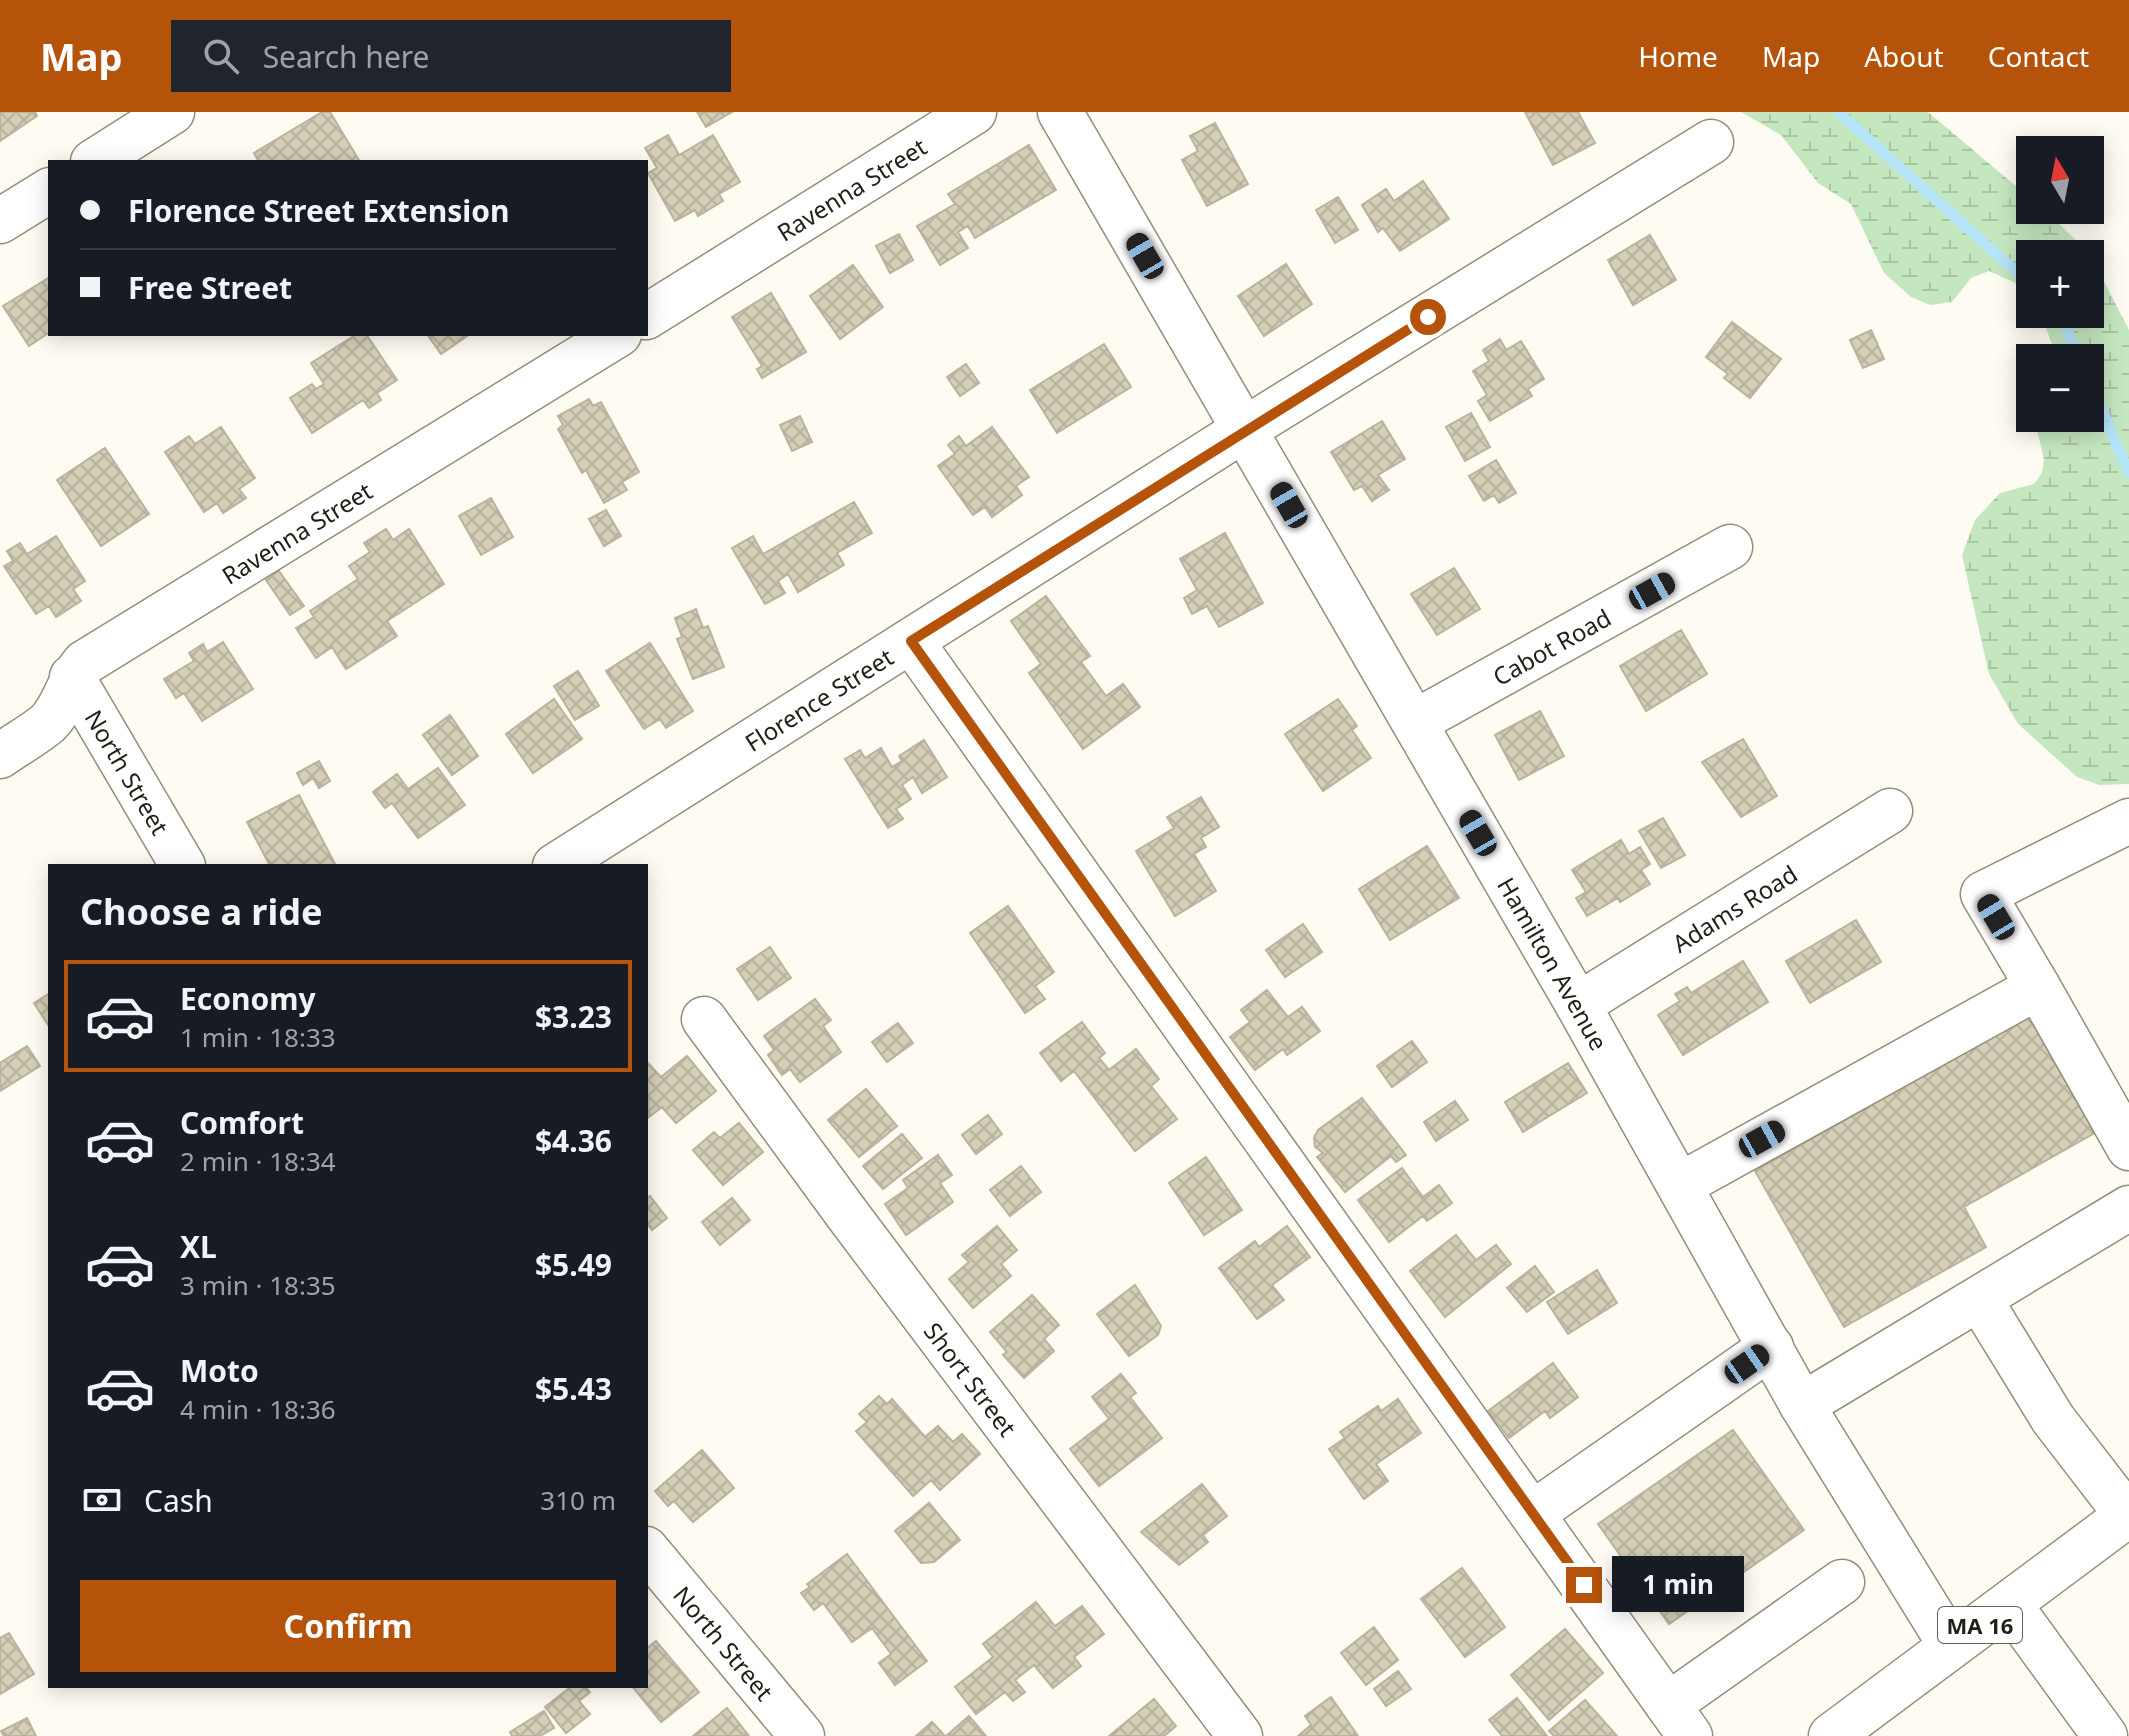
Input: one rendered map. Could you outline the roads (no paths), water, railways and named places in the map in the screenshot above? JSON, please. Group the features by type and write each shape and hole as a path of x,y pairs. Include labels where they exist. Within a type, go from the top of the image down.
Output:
{"street":[{"path":"96,160 172,112"},
{"name":"Ravenna Street","path":"648,316 974,112"},
{"name":"Hamilton Avenue","path":"1060,112 1578,1005 1802,1405 1951,1646"},
{"name":"Florence Street","path":"558,864 1245,429 1711,142"},
{"path":"0,221 48,191"},
{"name":"Ravenna Street","path":"5,743 48,722 62,703 72,677 84,663 616,336"},
{"name":"Cabot Road","path":"1415,722 1730,547"},
{"path":"911,641 1679,1720 1842,1582"},
{"name":"North Street","path":"72,677 182,864"},
{"name":"Adams Road","path":"1578,1005 1890,811"},
{"path":"2129,821 1983,894 2129,1148"},
{"path":"1680,1185 2038,987"},
{"name":"Short Street","path":"704,1019 869,1244 1240,1736"},
{"path":"1802,1405 2129,1208"},
{"path":"1980,1300 2053,1419 2128,1515"},
{"path":"1533,1513 1771,1347"},
{"name":"MA 16","path":"1831,1736 2128,1515"},
{"name":"North Street","path":"648,1551 802,1736"},
{"path":"2009,1604 2105,1736"}],"waterway":[{"path":"1838,112 2016,271"},
{"path":"2066,328 2073,344"},
{"path":"2104,415 2129,473"}]}
